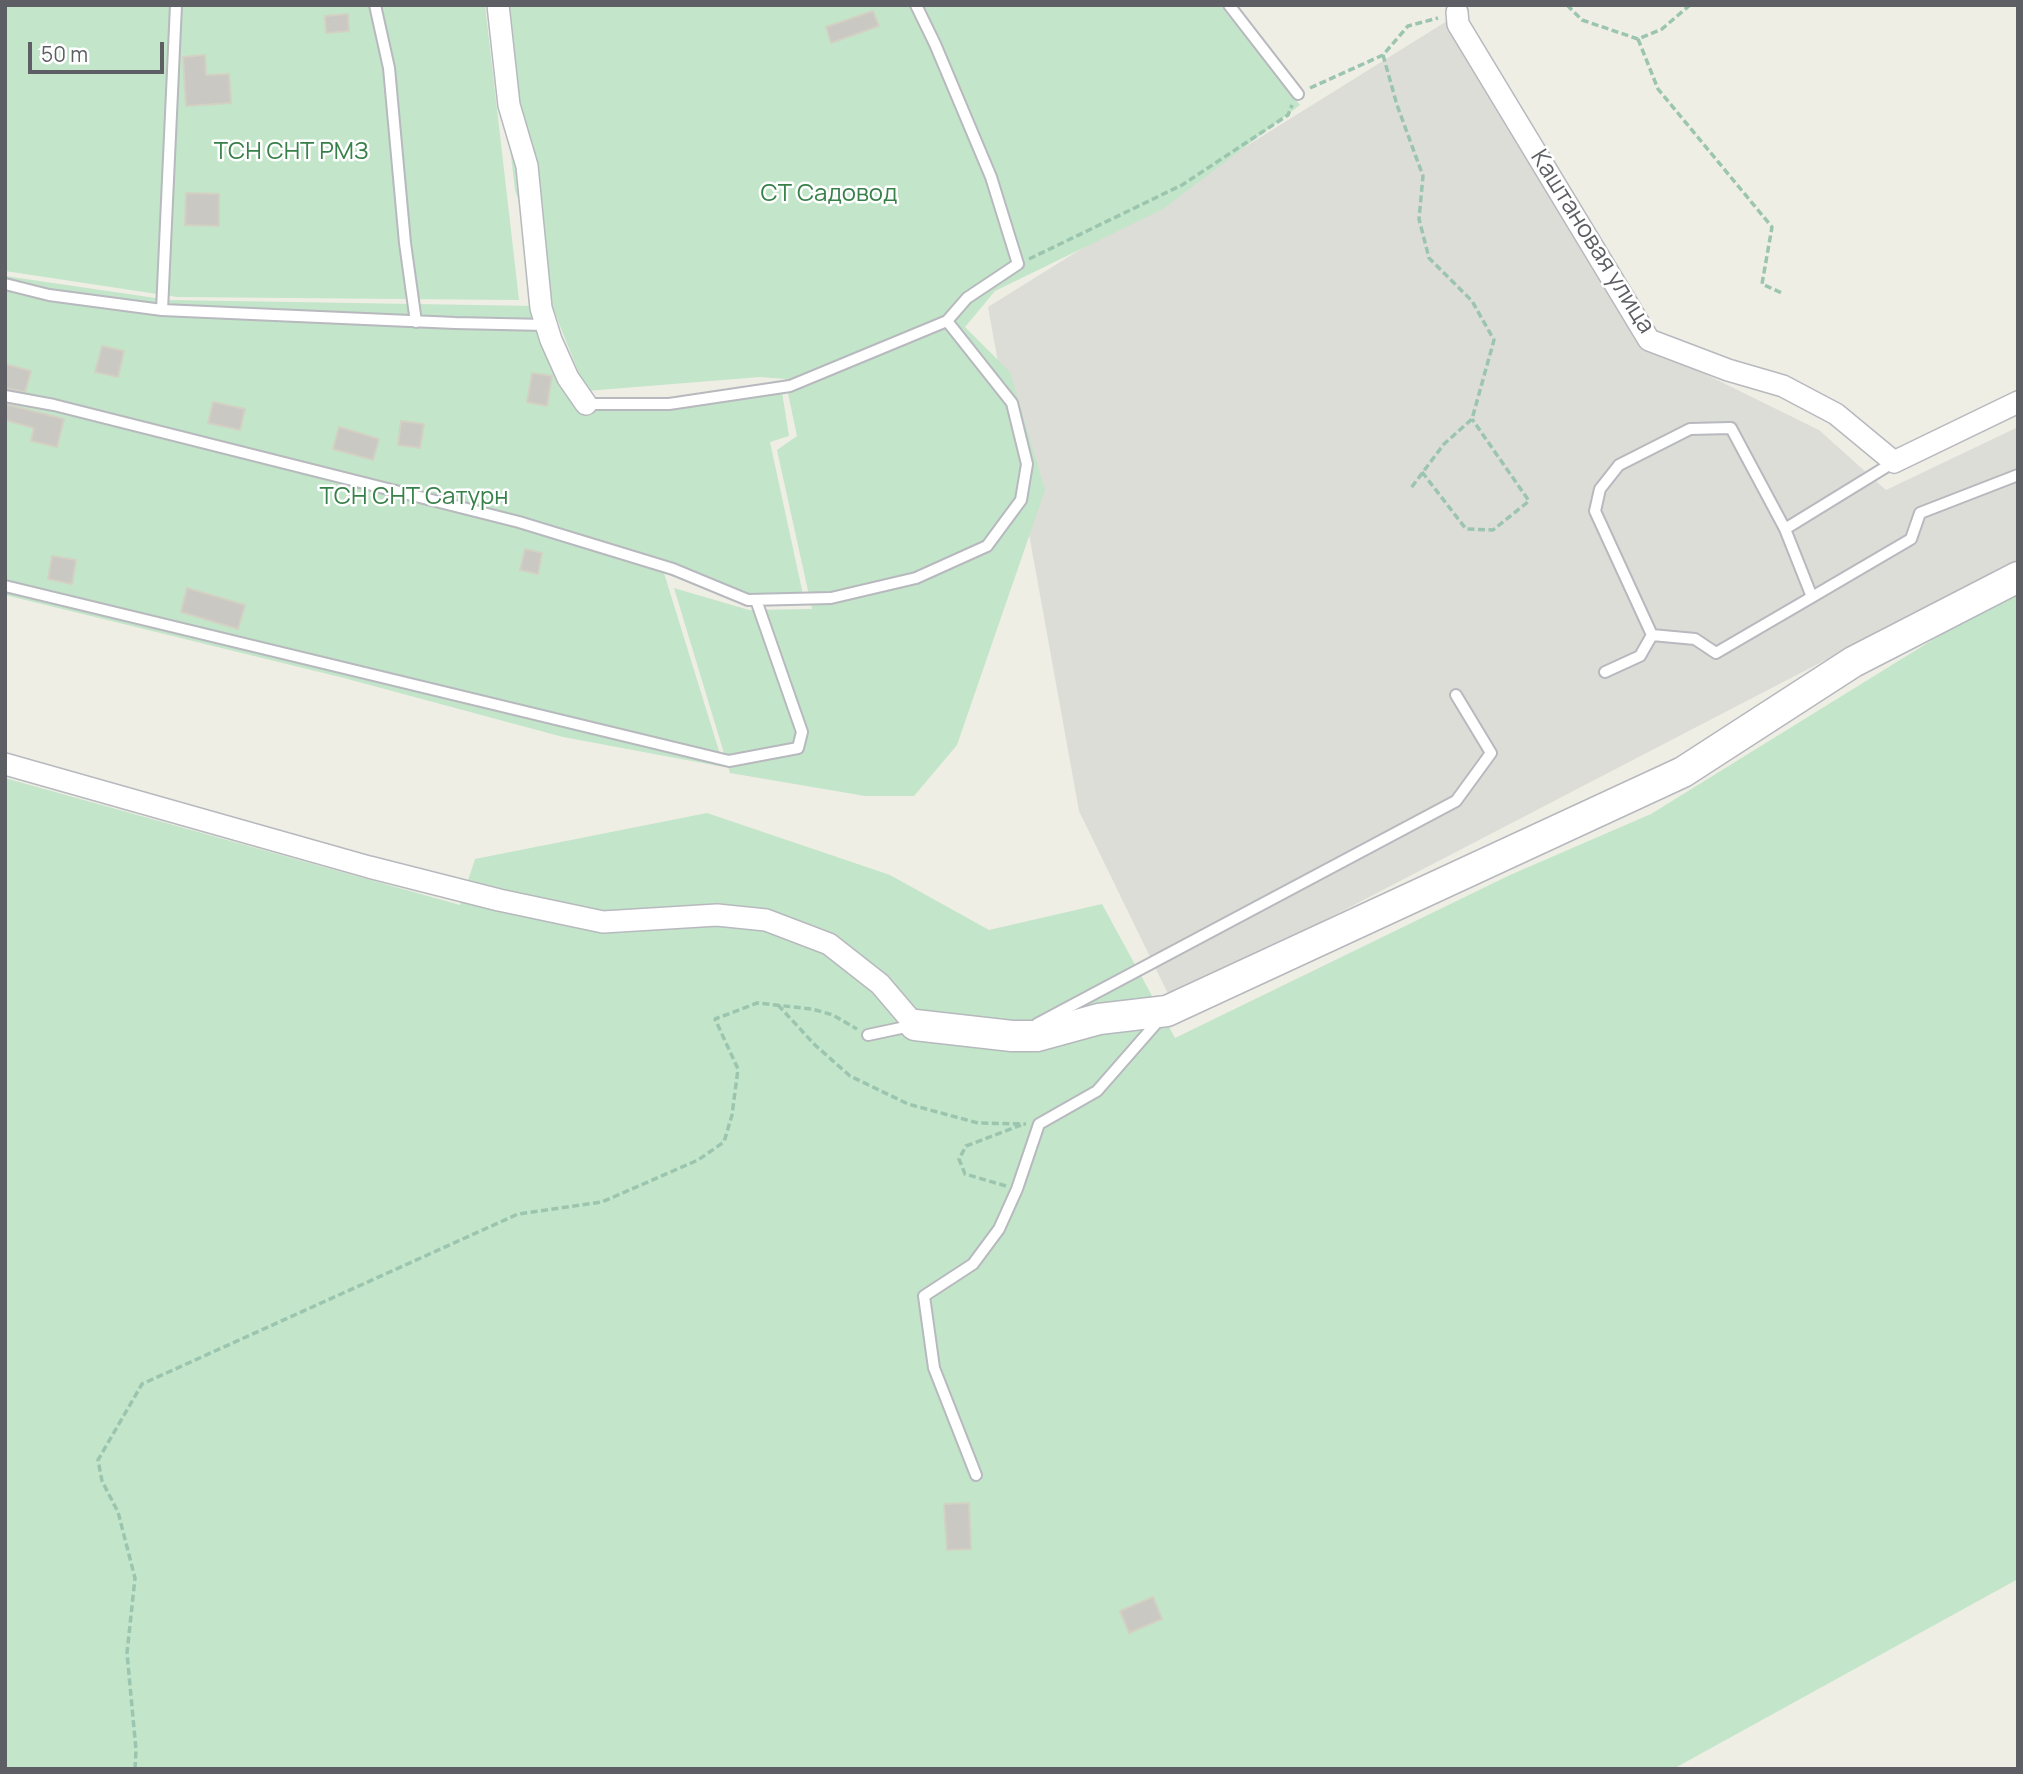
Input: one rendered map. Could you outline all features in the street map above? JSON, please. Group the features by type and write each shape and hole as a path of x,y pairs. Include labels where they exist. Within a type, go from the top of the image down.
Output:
{"street":[{"path":"498,5 500,45 509,105 527,166 541,308 568,378 586,404"},
{"name":"Каштановая улица","path":"1457,9 1458,24 1649,340 1783,386 1836,414 1894,462"},
{"path":"1894,462 2018,402"},
{"path":"5,764 369,867 499,900 603,922 717,915 766,920 830,944 880,984 915,1026 1012,1037 1037,1036 1099,1019 1167,1011 1683,772 1853,662 2018,577"}],"lane":[{"path":"162,310 176,5"},
{"path":"375,5 389,68 405,243 416,322"},
{"path":"586,404 668,404 790,386 947,321 967,298 1018,264 991,177 916,5"},
{"path":"1228,5 1298,94"},
{"path":"5,284 49,295 162,310 546,325"},
{"path":"5,396 54,405 519,522 673,569 748,600 831,598 916,578 987,546 1021,500 1027,464 1013,403 947,321"},
{"path":"1652,635 1595,511 1600,489 1619,465 1690,429 1731,428 1785,529 1812,597"},
{"path":"1785,529 1894,462"},
{"path":"1652,635 1695,639 1716,653 1911,539 1920,513 2018,475"},
{"path":"5,586 729,761 798,748 802,732 756,600"},
{"path":"1605,672 1640,656 1652,635"},
{"path":"1012,1037 1456,801 1491,753 1456,695"},
{"path":"976,1475 934,1368 924,1296 974,1264 999,1229 1017,1189 1039,1124 1097,1091 1167,1011"},
{"path":"868,1035 915,1026"}],"path":[{"path":"1567,5 1582,20 1638,39 1662,29 1690,5"},
{"path":"1018,264 1182,185 1288,115 1298,94 1383,55 1408,26 1457,9"},
{"path":"1638,39 1658,89 1772,228 1762,284 1784,294"},
{"path":"1383,55 1423,176 1419,219 1429,258 1472,301 1494,340 1472,419 1444,444 1411,488"},
{"path":"1422,472 1466,530 1493,530 1529,501 1472,419"},
{"path":"135,1769 127,1653 135,1578 118,1512 102,1481 98,1460 142,1384 518,1214 602,1202 698,1160 724,1142 732,1115 738,1069 715,1019 757,1003 778,1005 832,1014 868,1035"},
{"path":"778,1005 815,1045 850,1076 908,1104 978,1123 1039,1124"},
{"path":"1017,1189 965,1174 959,1159 966,1146 1023,1124"}],"shaded area":[{"path":"1447,21 1640,342 1819,430 1886,490 2018,427 2018,560 1171,1000 1079,811 988,307"}],"green space":[{"name":"ТСН СНТ РМЗ","path":"5,5 485,5 519,300 177,297 5,271"},
{"name":"СТ Садовод","path":"493,5 1220,5 1300,105 1163,209 995,291 965,327 1010,372 1045,490 957,745 914,796 865,796 730,773 674,588 749,610 812,609 777,450 797,436 785,379 760,377 586,391 554,311 515,190"},
{"name":"ТСН СНТ Сатурн","path":"5,276 169,300 536,306 584,406 782,392 789,436 770,442 805,604 741,603 664,573 724,767 563,737 344,678 5,595"},
{"path":"2018,587 2018,1579 1673,1769 5,1769 5,778 460,905 475,859 707,813 890,875 989,930 1102,904 1175,1038 1510,875 1651,814"}],"building":[{"path":"873,11 879,26 831,43 826,27"},
{"path":"348,14 349,31 326,33 325,16"},
{"path":"205,55 206,75 229,74 231,103 186,106 183,57"},
{"path":"186,193 219,194 219,226 185,225"},
{"path":"102,346 124,351 118,377 95,372"},
{"path":"5,364 31,371 25,392 5,388"},
{"path":"532,373 552,376 547,406 527,402"},
{"path":"213,402 245,409 240,430 208,423"},
{"path":"5,404 64,419 57,447 31,441 34,428 5,420"},
{"path":"401,421 424,424 420,448 398,445"},
{"path":"339,427 379,439 373,460 333,449"},
{"path":"525,549 542,553 538,574 520,570"},
{"path":"52,556 76,560 72,584 48,579"},
{"path":"187,588 245,605 238,629 181,612"},
{"path":"969,1503 971,1549 947,1550 944,1504"},
{"path":"1153,1597 1162,1619 1129,1633 1120,1611"}]}
